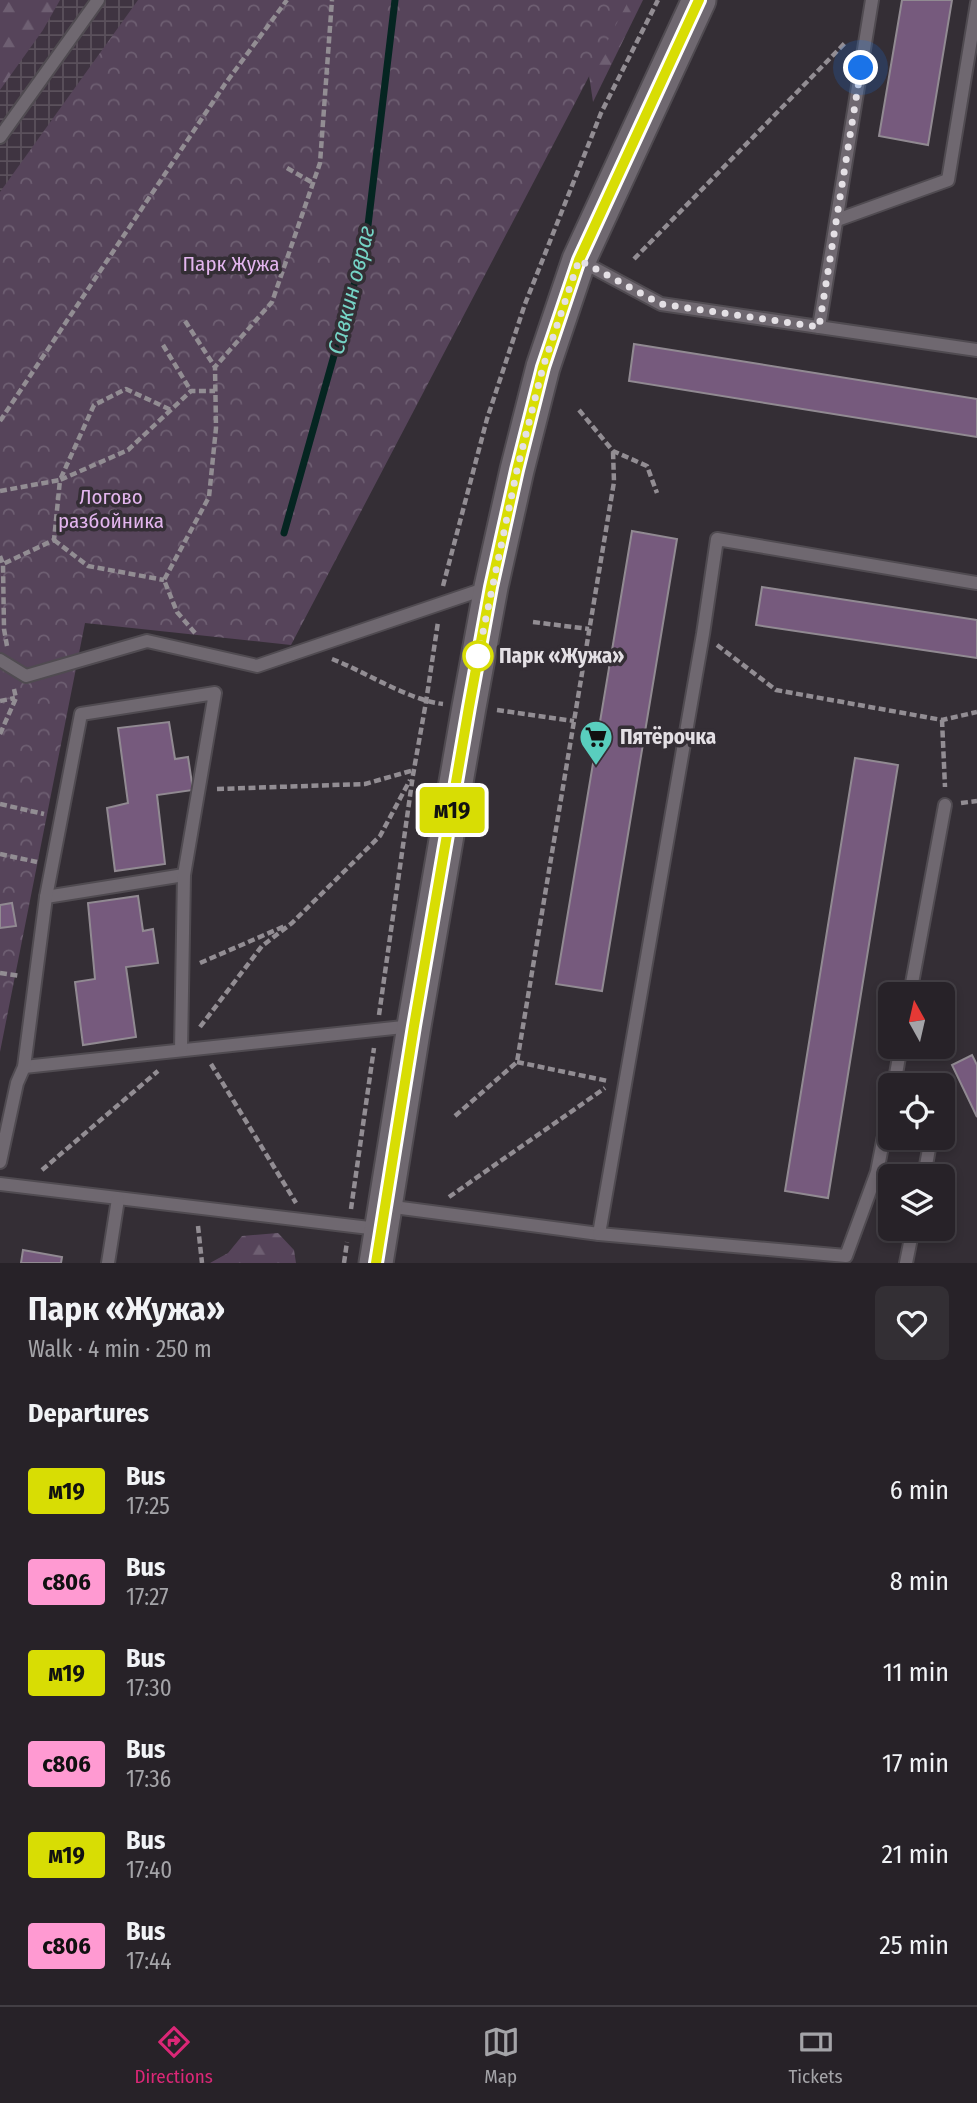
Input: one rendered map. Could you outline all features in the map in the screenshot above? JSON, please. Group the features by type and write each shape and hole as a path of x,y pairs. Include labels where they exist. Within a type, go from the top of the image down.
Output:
{"street":[{"path":"376,1263 414,1026 491,587 543,367 579,260 699,0"}],"lane":[{"path":"0,137 98,0"},
{"path":"819,327 872,0"},
{"path":"836,220 948,180 977,3"},
{"path":"579,260 661,304 977,350"},
{"path":"599,1234 717,539 977,583"},
{"path":"5,663 26,676 148,641 257,666 491,587"},
{"path":"0,1163 17,1083 24,1067 46,897 81,714 215,692 184,874 181,1051"},
{"path":"913,982 946,805"},
{"path":"46,897 184,874"},
{"path":"24,1067 414,1026"},
{"path":"0,1184 307,1220 383,1218 846,1256 877,1172 881,1150"},
{"path":"108,1263 118,1199"},
{"path":"906,1263 910,1241"}],"path":[{"path":"0,421 218,96 287,0"},
{"path":"215,367 272,302 320,163 332,0"},
{"path":"634,260 869,18"},
{"path":"287,168 313,183"},
{"path":"164,580 209,497 216,428 215,367 184,321"},
{"path":"163,345 191,391"},
{"path":"54,540 60,480 94,405 126,389 171,410"},
{"path":"0,491 60,480 128,450 191,391 215,391"},
{"path":"579,411 613,451 647,466 657,493"},
{"path":"455,1116 517,1062 614,482 613,451"},
{"path":"54,540 88,566 164,580"},
{"path":"3,564 54,540"},
{"path":"0,556 3,564 5,663"},
{"path":"164,580 177,612 204,643"},
{"path":"533,622 589,629"},
{"path":"703,634 776,690 942,720 977,712"},
{"path":"304,649 360,670 426,702"},
{"path":"0,701 16,698 0,734"},
{"path":"517,712 574,721"},
{"path":"942,720 946,805"},
{"path":"23,1187 181,1051 262,946 292,923 380,836 413,773 365,784 198,790"},
{"path":"0,804 61,817"},
{"path":"0,854 52,866"},
{"path":"183,971 292,923"},
{"path":"202,1048 307,1220"},
{"path":"442,1202 614,1082 517,1062"},
{"path":"196,1208 202,1263"}],"shaded area":[{"path":"0,0 140,0 0,199"}],"green space":[{"path":"0,0 60,0 43,30 0,90"},
{"name":"Парк Жужа","path":"138,0 629,0 291,645 85,623 0,1052 0,192"},
{"path":"578,0 643,0 593,102"},
{"path":"278,1233 294,1250 296,1263 210,1263 228,1253 242,1236"}],"building":[{"path":"902,0 952,0 928,145 879,136"},
{"path":"634,344 977,399 977,437 629,381"},
{"path":"632,531 677,539 602,991 556,984"},
{"path":"762,587 977,620 977,658 756,625"},
{"path":"169,722 175,759 188,757 193,790 157,795 165,864 115,871 107,808 128,803 118,728"},
{"path":"855,758 898,765 828,1198 785,1191"},
{"path":"138,896 143,931 153,929 158,963 126,967 136,1037 83,1045 75,982 95,979 88,903"},
{"path":"12,903 16,926 0,928 0,905"},
{"path":"972,1055 977,1065 977,1117 952,1065"},
{"path":"23,1250 62,1257 61,1263 21,1263"}],"waterway":[{"name":"Савкин овраг","path":"284,533 366,242 395,0"}],"bus line":[{"name":"м19","path":"376,1263 414,1026 491,587 543,367 579,260 699,0"}],"place":[{"name":"Парк «Жужа»","path":"478,656"},
{"name":"Пятёрочка","path":"596,767"}],"route":[{"path":"478,656 504,524 543,367 579,260 661,304 819,327 861,68"}],"park label":[{"name":"Логово разбойника","path":"111,509"}]}
